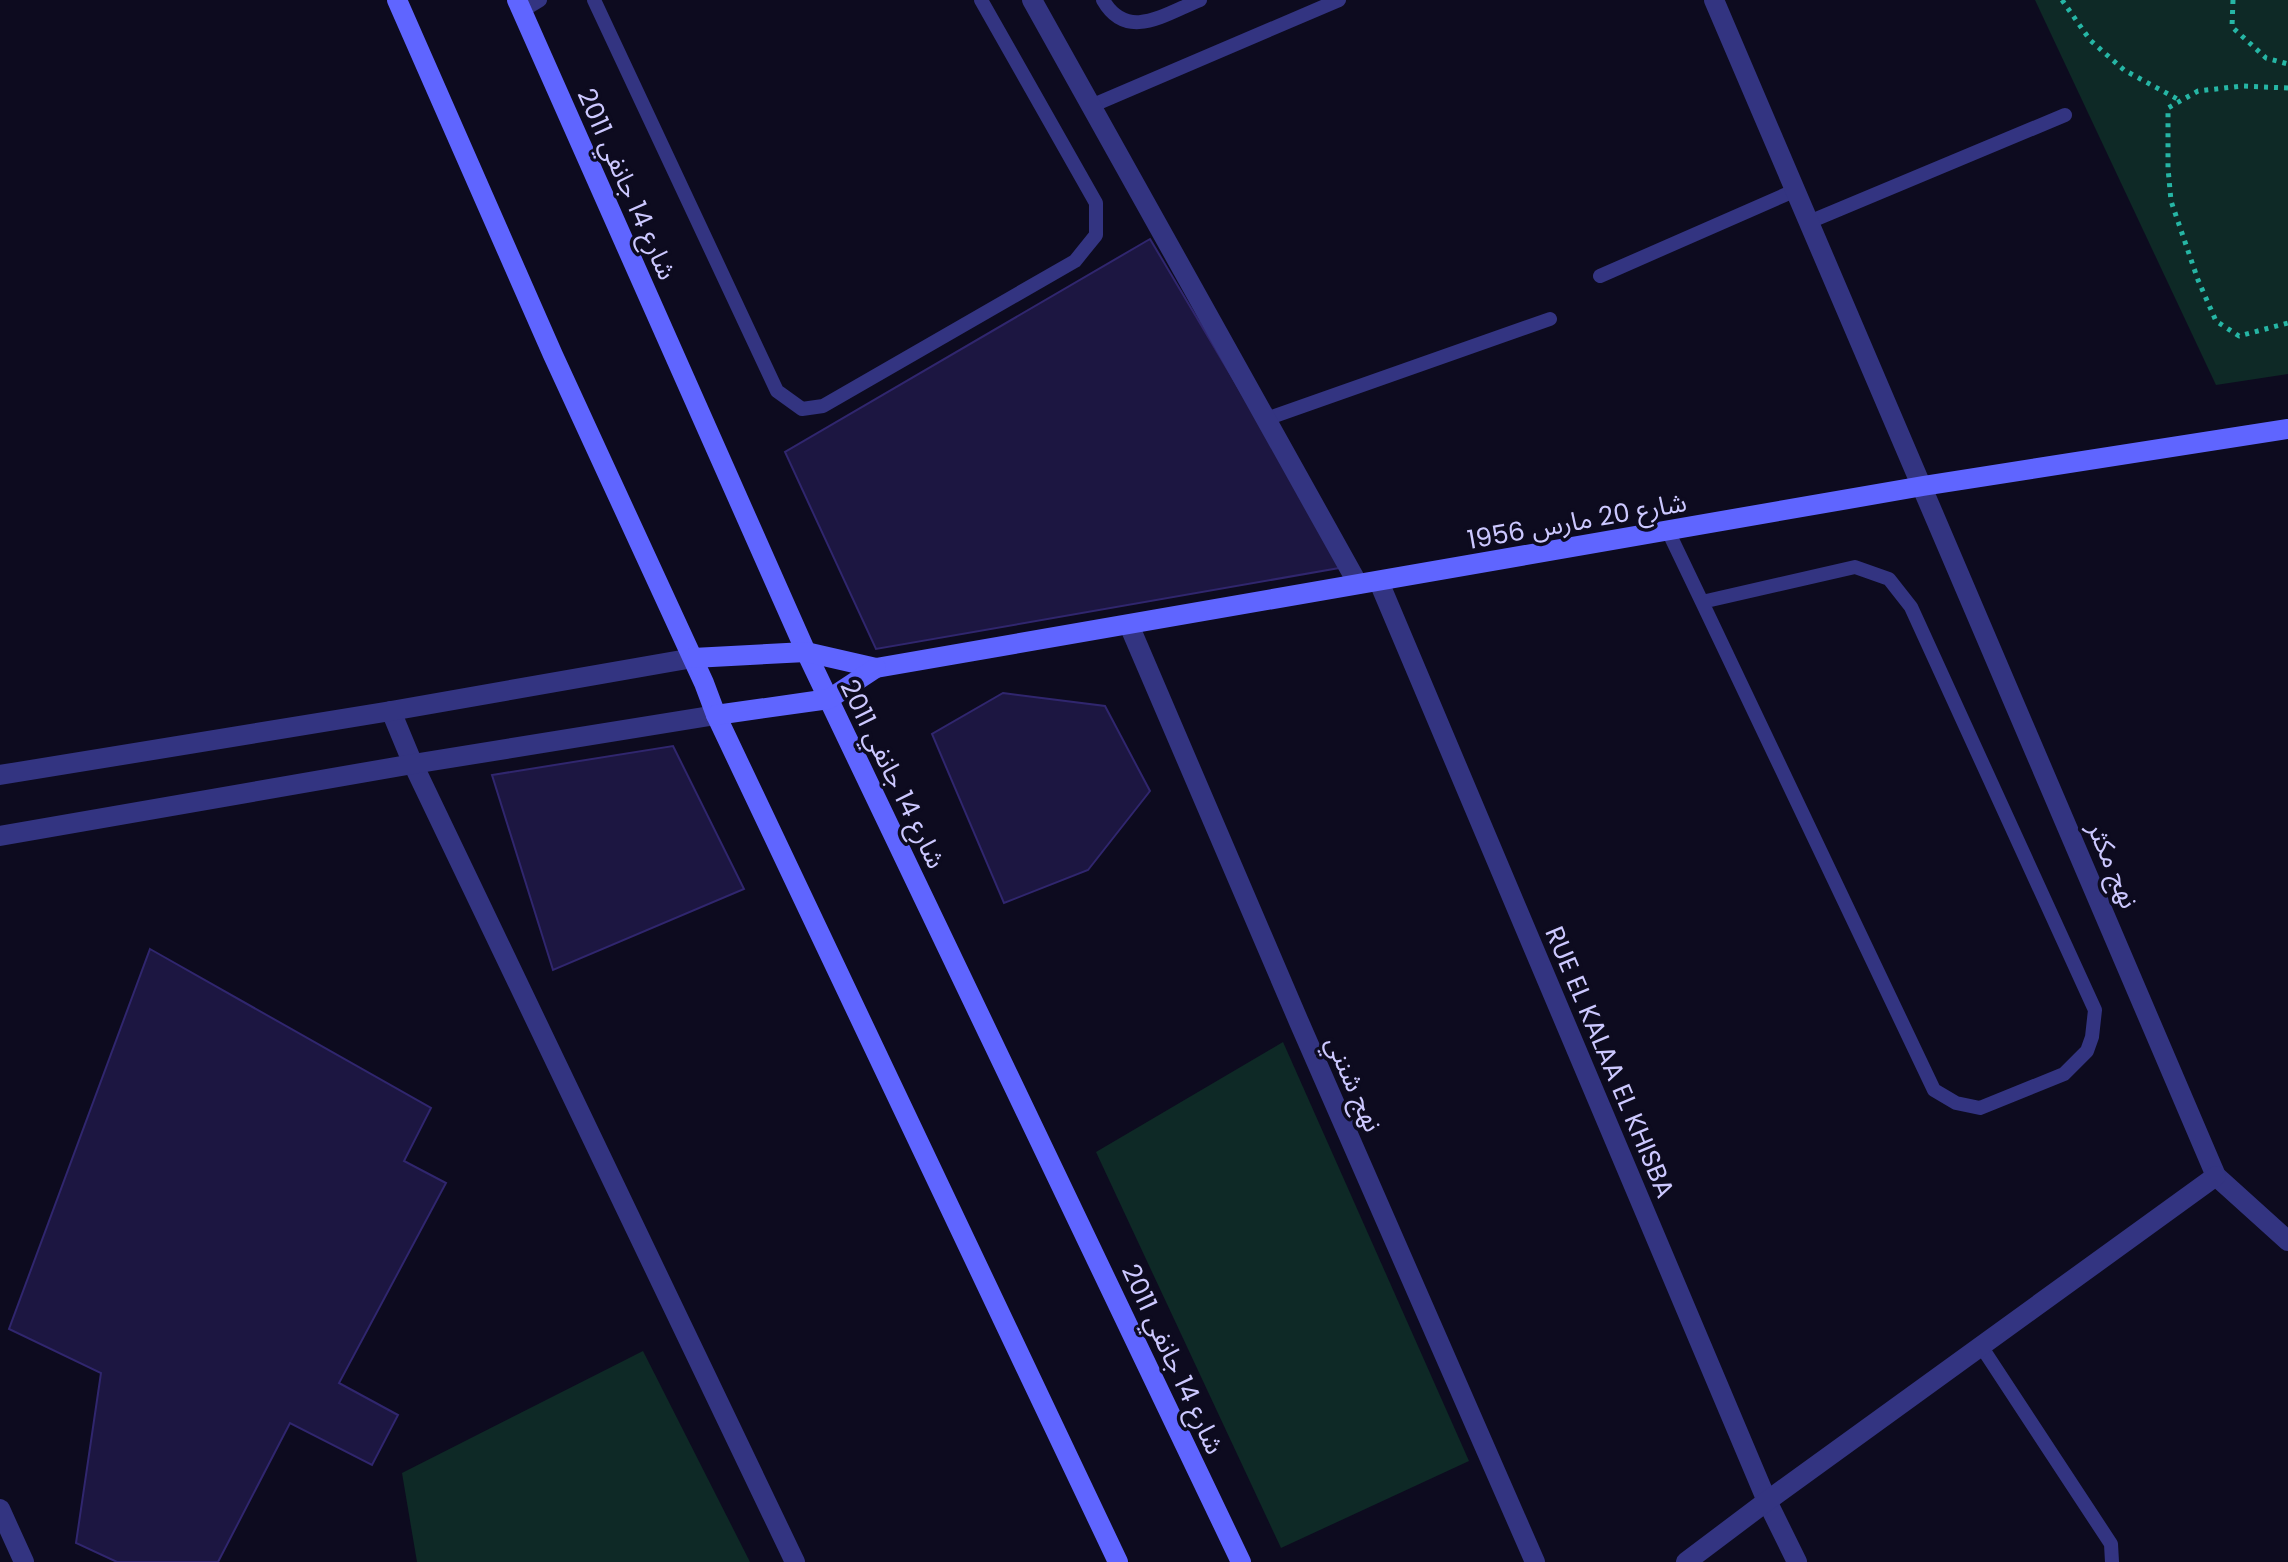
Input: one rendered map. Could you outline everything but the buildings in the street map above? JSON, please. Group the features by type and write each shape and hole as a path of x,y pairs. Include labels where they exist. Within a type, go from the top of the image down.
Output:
{"street":[{"path":"397,0 716,715 1118,1562"},
{"path":"1032,0 1358,584"},
{"name":"نهج مكثر","path":"1714,0 2216,1176 2288,1241"},
{"name":"شارع 14 جانفي 2011","path":"519,6 806,652 1241,1562"},
{"name":"شارع 20 مارس 1956","path":"693,658 806,652 876,668 1923,486 2287,431"},
{"name":"RUE EL KALAA EL KHISBA","path":"1379,582 1767,1501 1797,1562"},
{"name":"نهج شنني","path":"1129,625 1535,1562"},
{"path":"0,775 693,658"},
{"name":"شارع 20 مارس 1956","path":"829,699 876,668"},
{"path":"0,836 413,764 829,699"},
{"path":"391,711 413,764 795,1562"},
{"path":"1686,1562 2216,1176"},
{"path":"0,1509 24,1562"}],"lane":[{"path":"519,6 540,0"},
{"path":"594,0 777,391 802,409 823,406 1075,261 1096,235 1096,203 981,0"},
{"path":"1103,0 1122,21 1140,24 1200,0"},
{"path":"1091,106 1339,0"},
{"path":"1809,222 2065,115"},
{"path":"1600,276 1796,190"},
{"path":"1266,419 1550,319"},
{"path":"1668,531 1934,1090 1956,1103 1980,1108 2064,1074 2087,1051 2095,1010 1911,607 1889,579 1855,567 1702,602"},
{"path":"1981,1346 2111,1544 2112,1562"}],"path":[{"path":"2062,0 2090,40 2124,70 2181,101"},
{"path":"2233,0 2232,27 2266,58 2288,64"},
{"path":"2288,88 2242,86 2198,91 2168,108 2171,201 2198,280 2216,321 2239,336 2288,323"}],"green space":[{"path":"2035,0 2288,0 2288,374 2216,385"},
{"path":"1283,1042 1469,1461 1281,1548 1096,1152"},
{"path":"643,1351 750,1562 417,1562 402,1473"}]}
